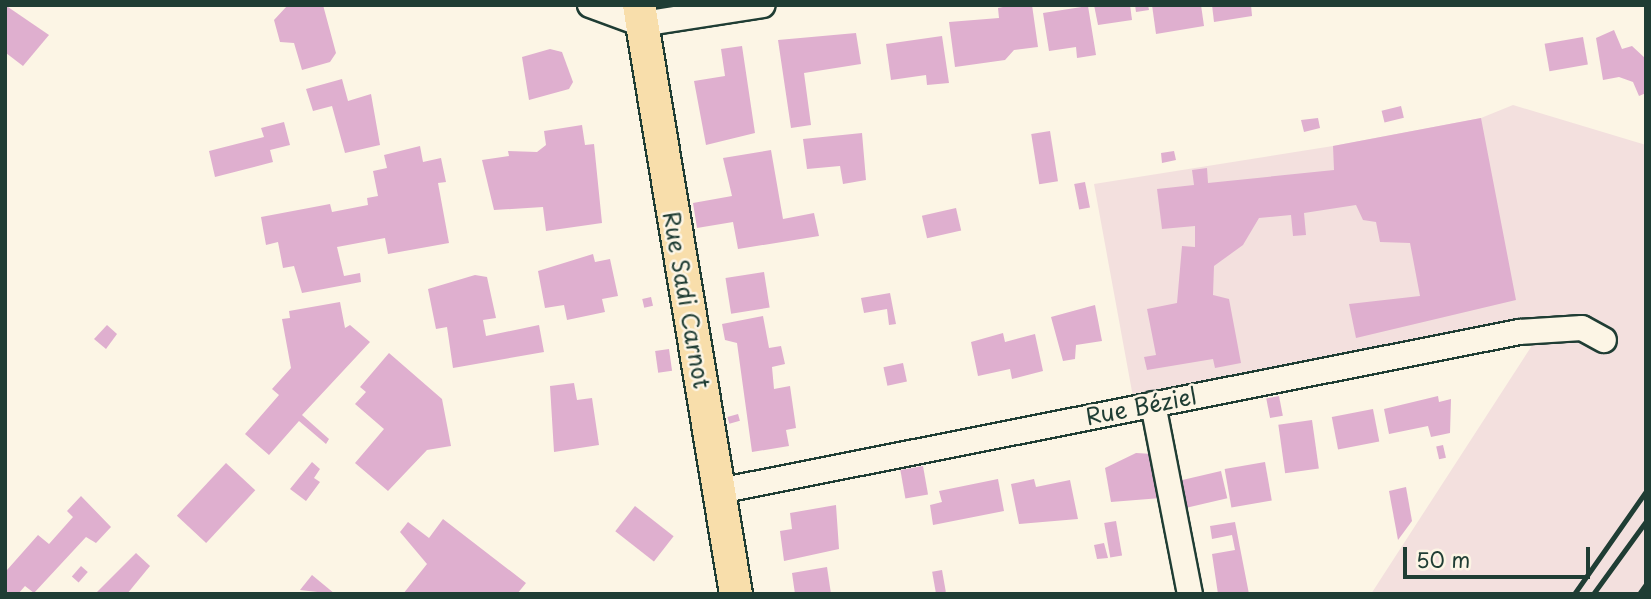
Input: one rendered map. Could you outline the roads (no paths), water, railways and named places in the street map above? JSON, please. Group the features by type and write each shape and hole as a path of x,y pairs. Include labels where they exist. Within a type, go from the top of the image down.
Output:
{"main road":[{"name":"Rue Sadi Carnot","path":"640,15 736,594"}],"street":[{"path":"590,5 640,15 764,5"},
{"name":"Rue Béziel","path":"719,491 1153,404 1564,327 1604,340"},
{"path":"1153,404 1190,594"}],"railway":[{"path":"1574,594 1646,491"},
{"path":"1593,594 1646,521"},
{"path":"1639,594 1646,584"}]}
